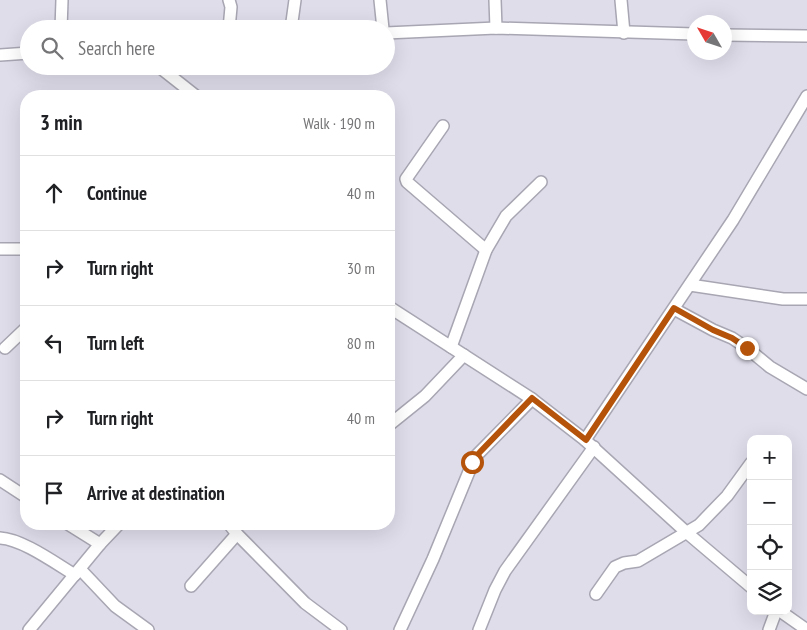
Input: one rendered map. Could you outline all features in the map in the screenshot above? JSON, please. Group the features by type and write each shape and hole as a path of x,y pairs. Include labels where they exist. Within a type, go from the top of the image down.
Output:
{"street":[{"path":"61,20 62,0"},
{"path":"229,0 231,7 230,20"},
{"path":"293,20 295,0"},
{"path":"380,0 382,20"},
{"path":"495,0 496,28"},
{"path":"621,0 624,33"},
{"path":"395,32 496,28 687,34"},
{"path":"732,35 807,36"},
{"path":"0,55 20,54"},
{"path":"169,75 188,90"},
{"path":"479,630 505,571 590,443 674,308 733,220 807,96"},
{"path":"443,126 406,179 407,182 486,250"},
{"path":"451,347 486,250 506,216 541,182"},
{"path":"0,249 20,249"},
{"path":"690,285 782,299 807,299"},
{"path":"674,308 713,330 732,338 770,367 807,389"},
{"path":"395,311 532,398 590,443 686,532 747,584"},
{"path":"5,348 20,334"},
{"path":"395,420 425,396 464,355"},
{"path":"400,630 433,559 475,457 532,398"},
{"path":"596,594 615,567 624,563 638,561 699,525 727,496 747,468"},
{"path":"0,480 20,493"},
{"path":"78,530 100,544"},
{"path":"29,630 113,530"},
{"path":"234,530 305,604 341,630"},
{"path":"191,586 237,534"},
{"path":"0,538 20,543 78,572 115,606 148,630"},
{"path":"768,630 774,615"},
{"path":"786,615 806,629"}],"route":[{"path":"472,462 532,398 586,440 674,308 713,330 732,338 747,348"}]}
